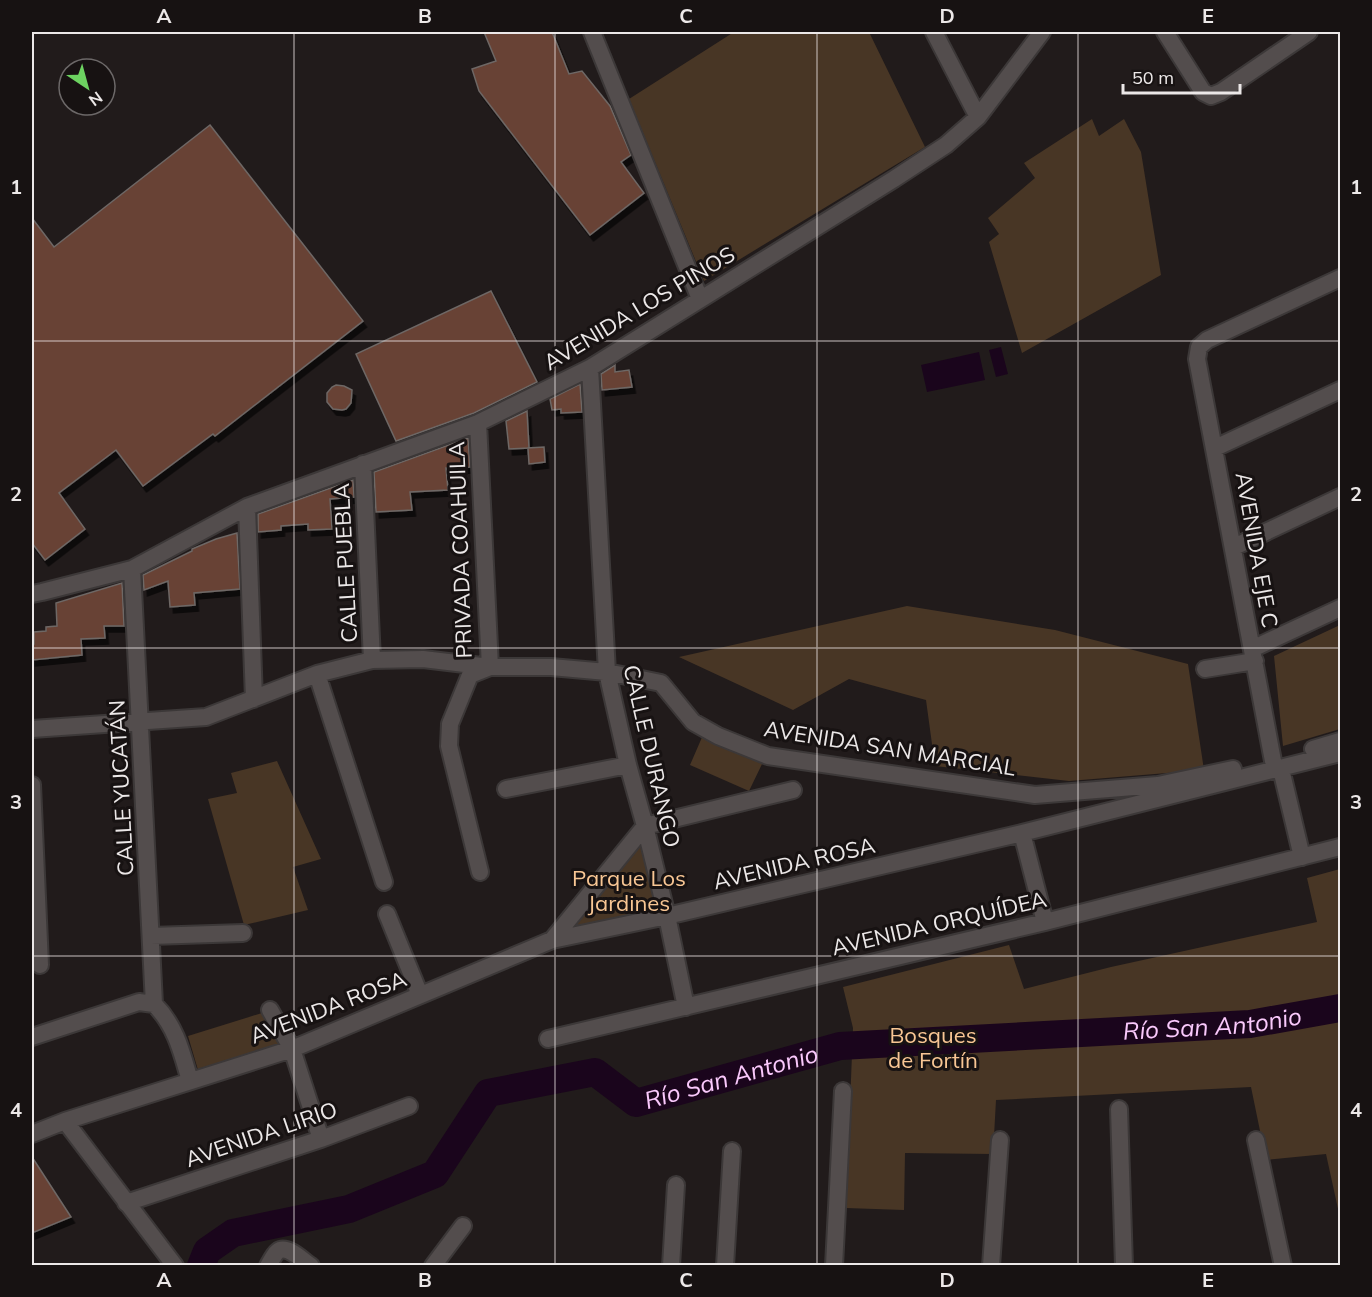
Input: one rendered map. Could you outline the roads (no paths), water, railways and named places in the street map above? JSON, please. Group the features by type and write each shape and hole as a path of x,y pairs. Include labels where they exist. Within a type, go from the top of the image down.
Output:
{"street":[{"path":"592,32 700,299"},
{"path":"934,32 978,117"},
{"name":"AVENIDA LOS PINOS","path":"32,594 132,569 247,507 478,423 590,368 894,179 946,144 978,117 1042,32"},
{"path":"1165,32 1203,92 1210,96 1221,92 1309,32"},
{"name":"AVENIDA EJE C","path":"1302,857 1277,765 1253,655 1197,359 1199,347 1207,340 1341,278"},
{"name":"CALLE DURANGO","path":"590,368 607,672 628,765 667,916 686,1007"},
{"path":"1215,448 1341,390"},
{"name":"PRIVADA COAHUILA","path":"478,423 490,667 470,675 450,724 449,746 480,872"},
{"name":"CALLE PUEBLA","path":"363,464 372,660"},
{"path":"1234,547 1341,497"},
{"path":"247,507 254,699"},
{"name":"CALLE YUCATÁN","path":"132,569 154,1004"},
{"path":"1205,669 1253,655 1341,608"},
{"name":"AVENIDA SAN MARCIAL","path":"32,729 206,717 317,674 372,660 423,659 490,667 551,666 607,672 661,683 693,722 718,736 768,756 1035,795 1158,786 1277,765 1341,741"},
{"path":"317,674 384,882"},
{"name":"AVENIDA ROSA","path":"32,1134 65,1121 292,1049 552,940 667,916 1022,833 1277,765 1341,753"},
{"path":"506,789 628,765"},
{"path":"32,785 40,965"},
{"path":"552,940 645,826 794,790"},
{"path":"1022,833 1045,922"},
{"name":"AVENIDA ORQUÍDEA","path":"548,1040 1045,922 1341,847"},
{"path":"387,914 420,995"},
{"path":"152,936 243,933"},
{"path":"32,1037 139,1002 154,1004 177,1038 190,1081"},
{"path":"270,1010 292,1049 321,1139"},
{"path":"834,1266 843,1091"},
{"name":"AVENIDA LIRIO","path":"126,1203 321,1139 410,1106"},
{"path":"1119,1109 1124,1266"},
{"path":"65,1121 175,1266"},
{"path":"991,1266 1000,1140"},
{"path":"1256,1140 1283,1266"},
{"path":"725,1266 732,1151"},
{"path":"670,1266 676,1185"},
{"path":"433,1266 463,1226"},
{"path":"268,1266 280,1250 287,1250 311,1266"}],"waterway":[{"name":"Río San Antonio","path":"201,1266 207,1251 233,1233 349,1209 435,1174 488,1093 595,1072 636,1103 840,1046 1250,1024 1340,1008"}],"park label":[{"name":"Parque Los Jardines","path":"629,890"},
{"name":"Bosques de Fortín","path":"933,1048"}]}
